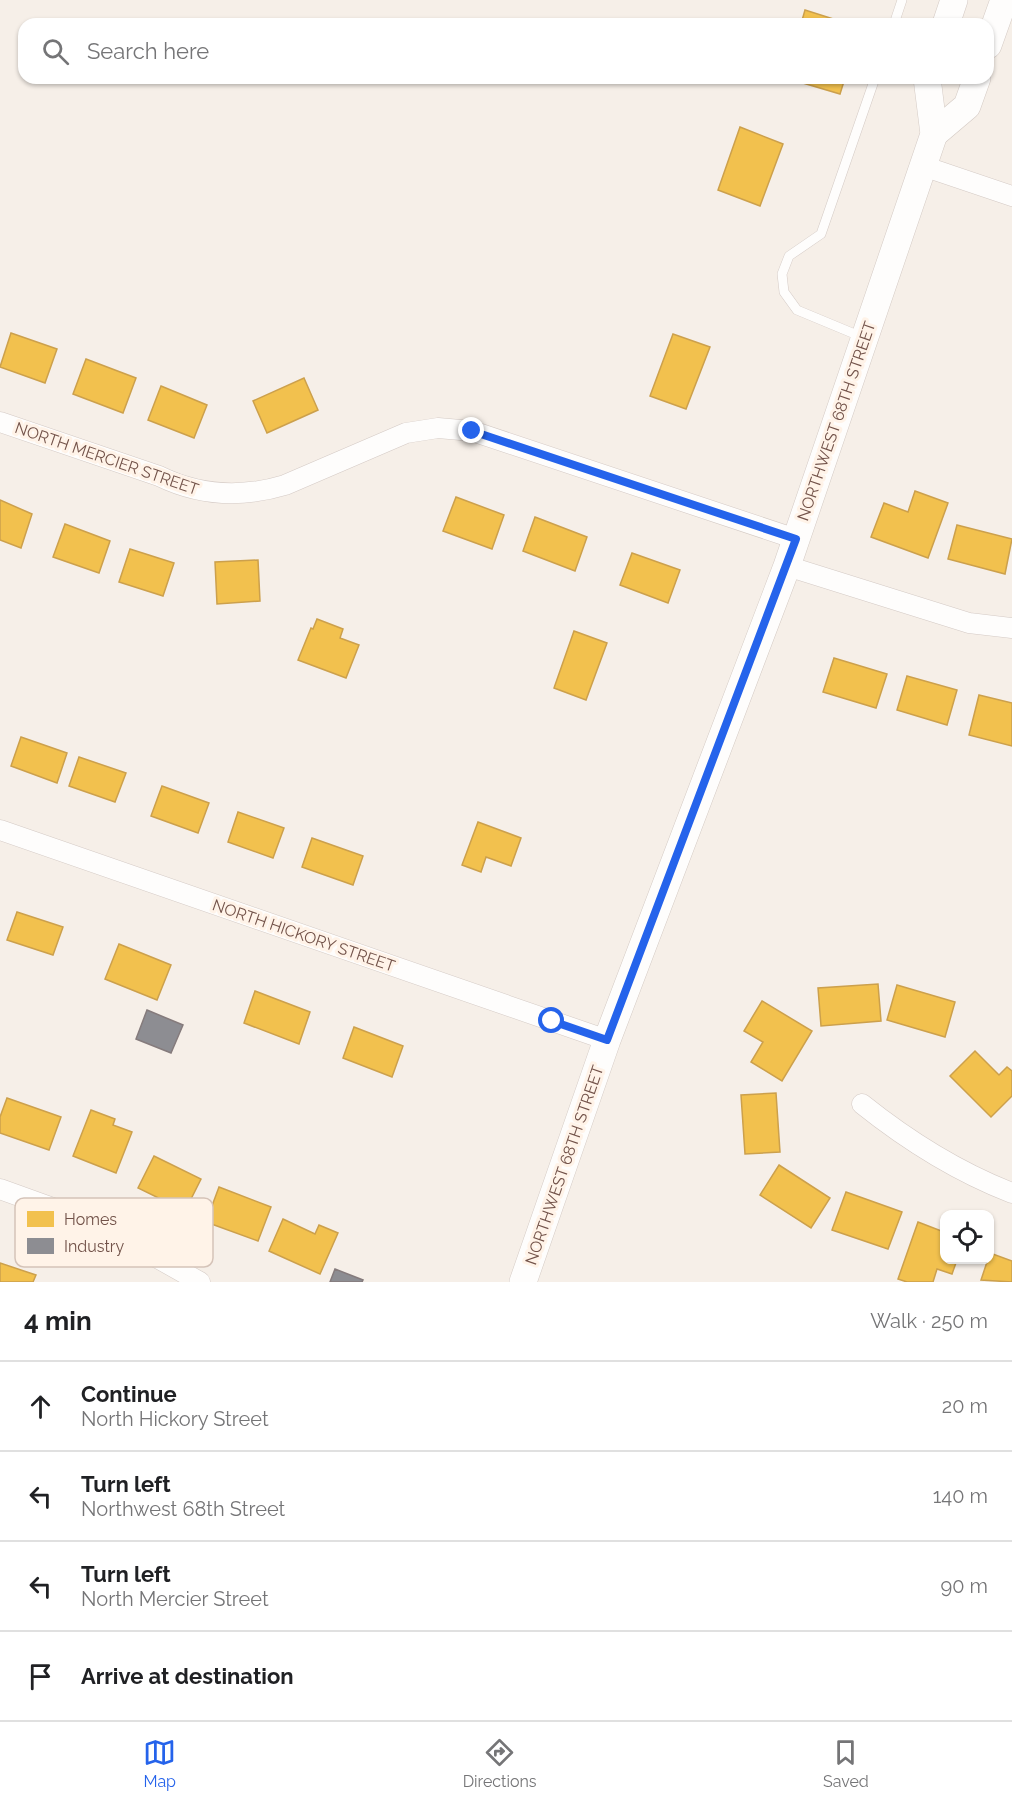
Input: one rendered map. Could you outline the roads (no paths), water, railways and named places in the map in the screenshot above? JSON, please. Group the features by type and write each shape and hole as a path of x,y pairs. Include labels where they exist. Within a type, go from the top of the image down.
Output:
{"main road":[{"path":"948,18 954,0"},
{"path":"994,28 1004,0"},
{"name":"NORTHWEST 68TH STREET","path":"523,1282 607,1040 787,566 934,134 928,84"},
{"path":"934,134 967,106 975,84"}],"street":[{"path":"923,166 1012,196"},
{"name":"NORTH MERCIER STREET","path":"0,422 159,476 173,483 204,492 236,494 268,490 285,485 406,433 438,428 472,431 796,539"},
{"path":"787,566 969,623 1012,628"},
{"name":"NORTH HICKORY STREET","path":"0,830 607,1040"},
{"path":"862,1104 935,1155 1012,1193"},
{"path":"0,1189 25,1198"},
{"path":"173,1267 200,1282"}],"lane":[{"path":"896,18 902,0"},
{"path":"864,338 797,310 784,292 782,274 789,256 821,234 873,84"}]}
